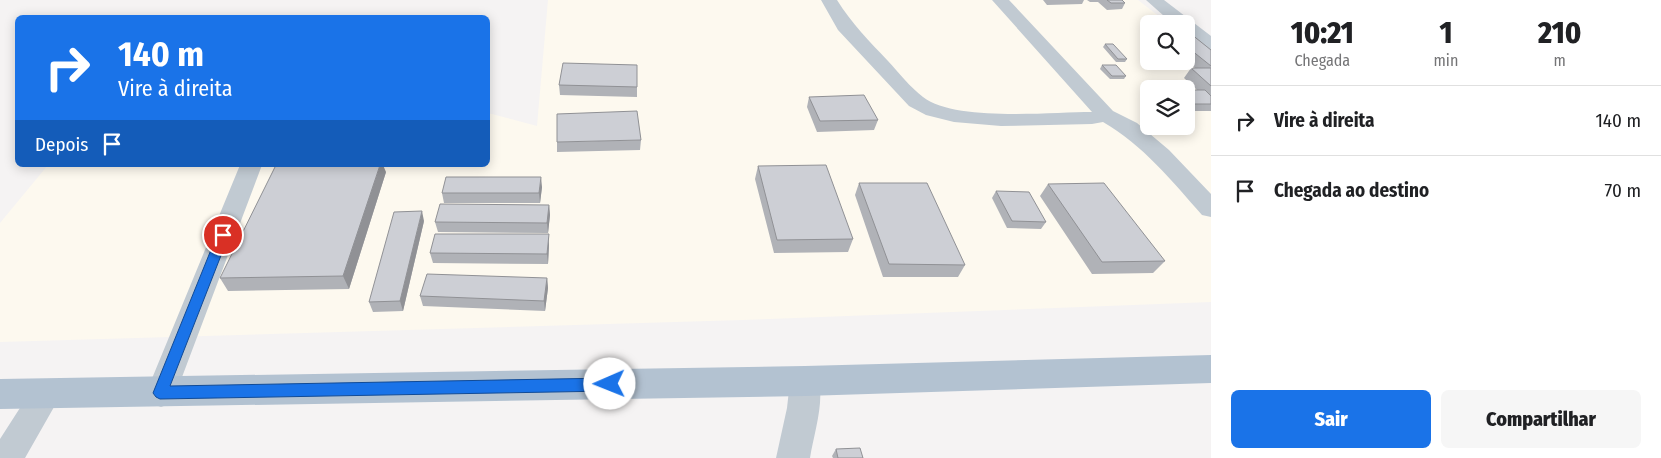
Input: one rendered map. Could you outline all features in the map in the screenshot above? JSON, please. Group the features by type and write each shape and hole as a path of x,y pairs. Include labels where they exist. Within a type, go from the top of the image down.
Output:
{"main road":[{"path":"0,394 160,393 805,381 1211,369"}],"street":[{"path":"829,0 844,26 916,102 927,108 961,118 1092,118 1106,115"},
{"path":"1000,0 1106,115 1129,128 1162,155 1211,209"},
{"path":"1154,0 1173,15"},
{"path":"1195,33 1211,45"},
{"path":"160,393 250,167"},
{"path":"793,458 803,408 805,381"},
{"path":"7,458 47,393"}],"shaded area":[{"path":"548,0 1138,0 1157,15 1140,15 1140,70 1195,70 1195,42 1211,53 1211,302 742,320 0,342 0,223 46,167 490,167 490,114 537,126"}],"building":[{"path":"1107,0 1122,0 1125,3 1111,3"},
{"path":"1195,37 1211,50 1211,66 1195,53"},
{"path":"1105,44 1113,44 1127,59 1118,59"},
{"path":"563,63 637,65 637,87 559,85"},
{"path":"1102,65 1116,65 1126,76 1112,76"},
{"path":"1195,68 1211,68 1211,86 1193,70"},
{"path":"1195,90 1205,90 1211,96 1211,104 1195,104"},
{"path":"864,95 878,120 820,121 809,97"},
{"path":"637,111 641,140 557,142 557,114"},
{"path":"826,165 853,239 777,240 758,166"},
{"path":"275,167 379,167 343,276 220,278"},
{"path":"446,177 541,177 539,193 442,193"},
{"path":"859,183 927,183 965,265 889,264"},
{"path":"1104,183 1165,261 1102,262 1048,184"},
{"path":"996,191 1029,192 1046,222 1012,221"},
{"path":"440,204 549,205 547,223 435,222"},
{"path":"422,211 400,301 369,302 394,212"},
{"path":"435,234 549,234 547,254 430,253"},
{"path":"427,274 547,278 544,301 420,296"},
{"path":"860,448 863,458 838,458 836,449"}],"route":[{"path":"223,235 160,393 610,384"}]}
